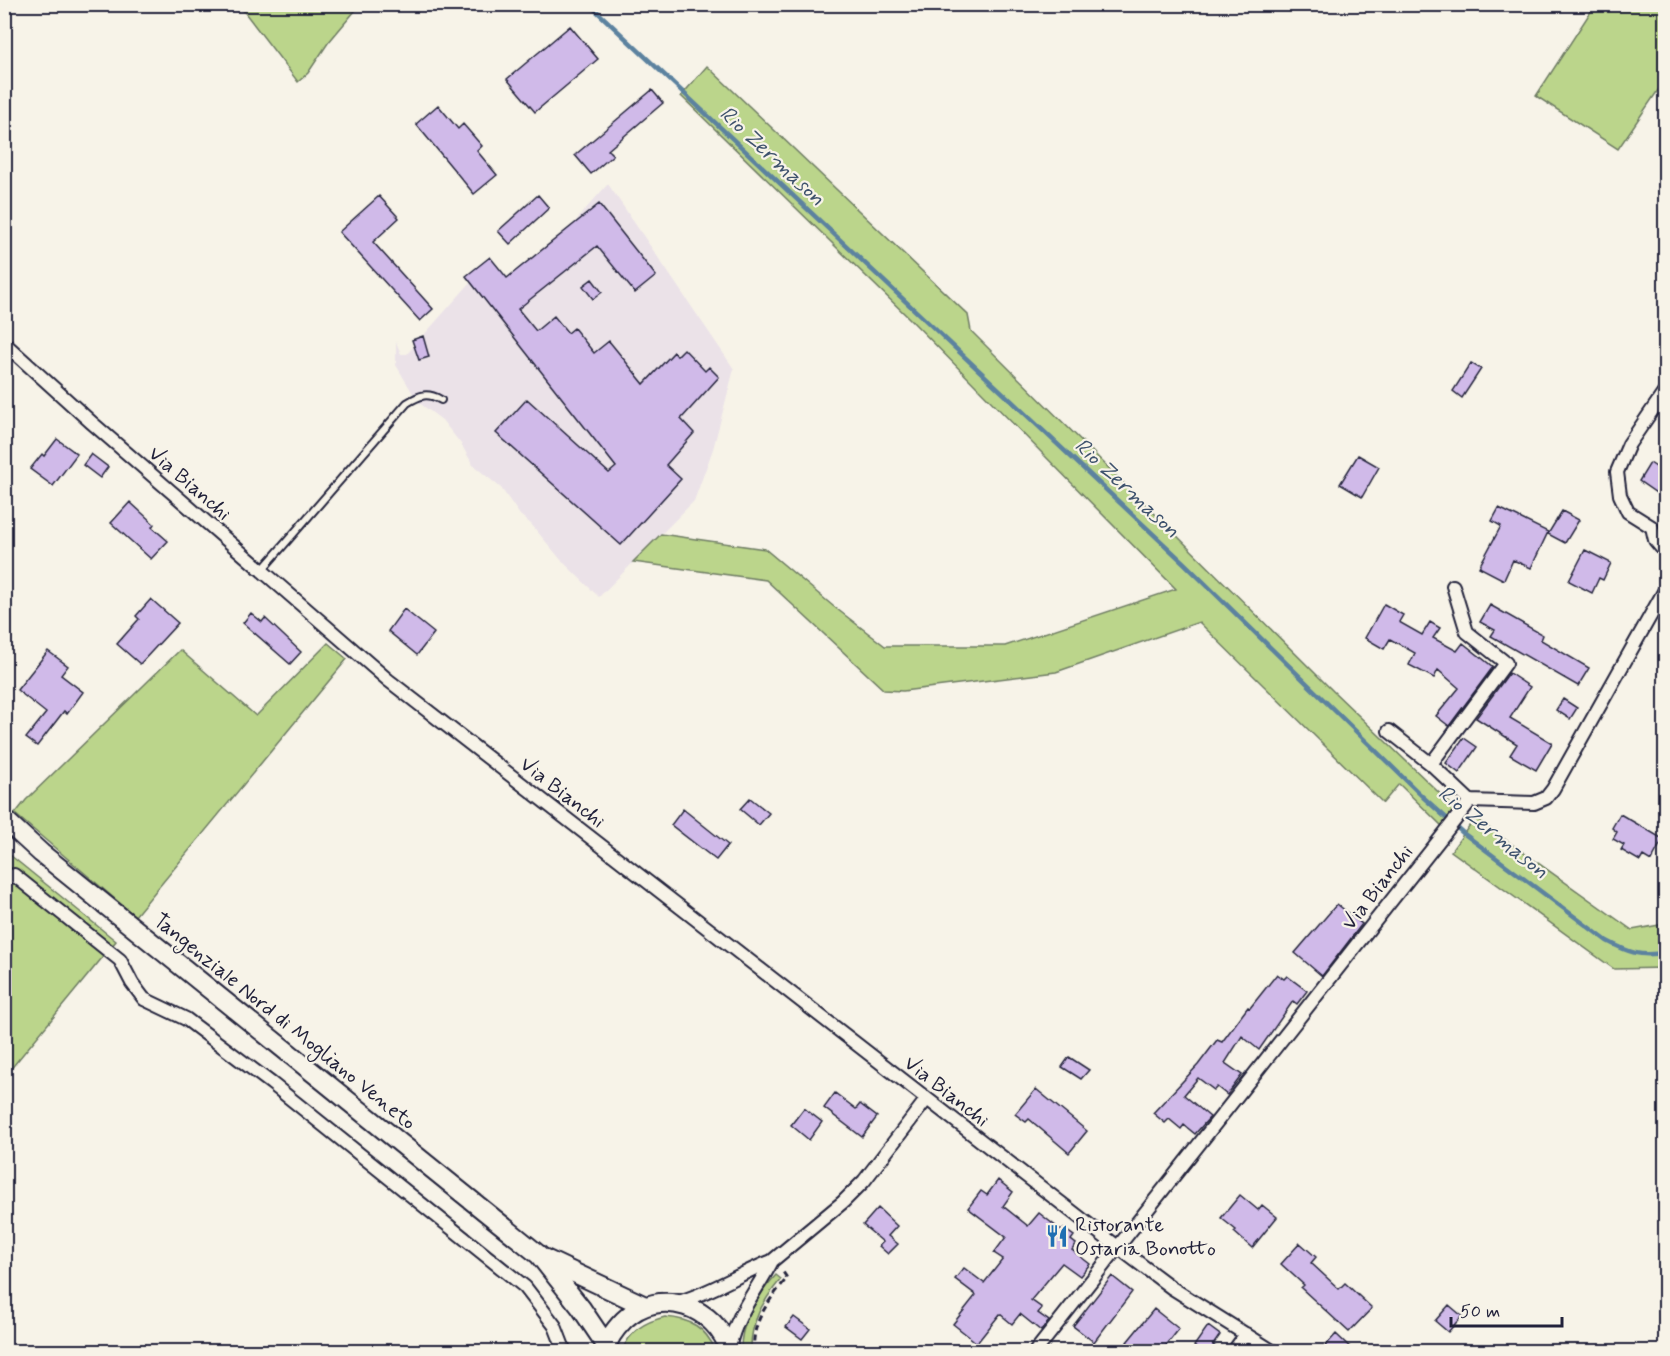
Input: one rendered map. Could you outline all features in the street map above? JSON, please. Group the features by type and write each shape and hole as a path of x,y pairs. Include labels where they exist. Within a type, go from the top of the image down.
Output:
{"main road":[{"name":"Tangenziale Nord di Mogliano Veneto","path":"4,819 51,860 539,1256"},
{"path":"539,1256 645,1306"},
{"path":"539,1256 581,1308 606,1348"},
{"path":"606,1348 617,1327 629,1315 645,1306 675,1303 690,1306 715,1323 729,1350"}],"street":[{"name":"Via Bianchi","path":"4,343 91,422 388,680 1119,1248 1172,1288 1274,1352"},
{"path":"1665,390 1629,444 1617,472 1620,495 1628,512 1652,527 1655,540 1665,553"},
{"path":"1431,764 1506,663 1467,632 1453,586"},
{"path":"1389,731 1431,764 1466,805 1534,803 1546,798 1665,588"},
{"name":"Via Bianchi","path":"1035,1352 1466,805"},
{"path":"4,879 14,875 99,941 120,960 132,984 144,999 186,1019 271,1083 525,1287 555,1326 565,1352"},
{"path":"675,1303 700,1296 748,1270 772,1261 790,1248 864,1181 926,1100"},
{"path":"729,1350 734,1329 742,1311 772,1261"},
{"path":"1233,1352 1246,1334"}],"lane":[{"path":"261,571 407,403 419,396 430,394 441,400"}],"path":[{"path":"754,1352 753,1336 758,1321 769,1300 787,1278 780,1268 790,1248"}],"shaded area":[{"path":"608,184 734,369 713,449 694,501 599,597 520,515 501,488 473,465 461,444 442,420 418,402 396,365 396,342 401,354 407,354 487,264 515,295 533,277 582,213"}],"green space":[{"path":"239,5 360,5 328,43 308,73 298,82"},
{"path":"1595,5 1665,5 1665,80 1618,149 1536,96"},
{"path":"707,66 968,315 971,331 1333,691 1455,808 1442,826 1399,784 1383,803 1199,622 1056,672 903,691 884,690 766,580 633,562 661,534 765,549 885,646 1005,646 1176,589 909,318 681,96"},
{"path":"328,643 347,659 135,916 15,814 26,800 180,650 256,716"},
{"path":"1475,818 1632,930 1665,924 1665,968 1614,969 1451,851"},
{"path":"5,851 116,941 5,1076"},
{"path":"776,1275 781,1279 755,1321 751,1351 741,1351 743,1330 751,1310"},
{"path":"665,1317 690,1322 702,1330 716,1351 622,1351 629,1338 639,1328"}],"building":[{"path":"570,26 598,59 535,112 507,79"},
{"path":"652,90 663,103 608,150 613,155 591,174 575,155"},
{"path":"438,105 458,129 463,124 482,146 477,151 497,175 474,194 416,124"},
{"path":"538,195 549,208 510,244 498,231"},
{"path":"379,196 399,218 373,242 433,309 420,321 339,232"},
{"path":"599,204 656,276 635,293 597,246 518,309 536,331 554,316 568,333 574,328 594,353 609,341 644,384 674,352 677,356 684,349 705,371 709,367 719,377 681,419 694,433 666,465 681,479 621,545 496,433 527,399 609,473 616,467 466,276 490,257 507,278"},
{"path":"592,279 602,292 593,299 583,286"},
{"path":"423,336 429,357 419,360 412,340"},
{"path":"1471,363 1481,369 1462,398 1453,391"},
{"path":"57,439 77,454 53,486 30,469"},
{"path":"91,454 108,467 100,478 83,465"},
{"path":"1358,455 1379,467 1362,497 1340,484"},
{"path":"1650,463 1665,473 1665,499 1639,481"},
{"path":"130,502 154,524 152,527 168,541 151,559 111,523"},
{"path":"1499,508 1548,532 1531,568 1513,560 1504,580 1479,567 1501,526 1492,521"},
{"path":"1562,511 1579,520 1565,543 1548,534"},
{"path":"1585,550 1611,563 1603,580 1599,578 1592,593 1569,581"},
{"path":"151,599 178,623 140,664 117,644 139,619 136,616"},
{"path":"1384,604 1403,615 1399,622 1422,635 1430,622 1440,628 1433,638 1457,651 1463,643 1493,667 1449,726 1436,716 1459,688 1438,670 1434,678 1409,665 1415,653 1390,639 1384,649 1365,638"},
{"path":"1490,605 1543,635 1541,640 1589,668 1578,686 1491,636 1495,630 1480,622"},
{"path":"404,609 434,633 417,655 388,631"},
{"path":"251,613 262,622 265,618 301,652 290,664 243,623"},
{"path":"48,651 68,666 61,675 83,692 67,714 64,711 37,746 26,738 46,713 17,690"},
{"path":"1509,673 1530,687 1510,718 1552,743 1536,770 1510,755 1517,744 1476,718"},
{"path":"1563,699 1577,708 1570,719 1556,710"},
{"path":"1464,738 1477,747 1459,773 1446,763"},
{"path":"750,798 769,813 759,825 740,809"},
{"path":"683,809 728,845 716,860 671,825"},
{"path":"1620,814 1663,839 1651,861 1643,856 1640,861 1621,850 1624,845 1613,839 1617,832 1612,828"},
{"path":"1337,904 1362,924 1322,976 1295,953"},
{"path":"1277,974 1284,979 1287,976 1307,991 1297,1004 1293,1001 1259,1050 1242,1036 1225,1063 1242,1075 1227,1095 1217,1087 1214,1090 1198,1078 1184,1095 1210,1117 1195,1134 1184,1125 1181,1129 1169,1119 1165,1123 1153,1113 1198,1065 1217,1040 1222,1042"},
{"path":"1069,1057 1089,1070 1081,1079 1062,1067"},
{"path":"1036,1089 1087,1131 1069,1153 1029,1119 1026,1122 1015,1114"},
{"path":"835,1093 856,1109 860,1104 877,1117 862,1137 824,1108"},
{"path":"804,1108 822,1122 809,1140 791,1125"},
{"path":"998,1180 1013,1192 1003,1206 1028,1226 1039,1213 1062,1231 1064,1229 1074,1236 1071,1240 1076,1244 1072,1250 1090,1264 1080,1276 1062,1263 1031,1300 1042,1308 1038,1313 1049,1321 1041,1331 1020,1314 1012,1324 1000,1314 977,1343 953,1324 976,1295 955,1279 964,1268 984,1283 1003,1259 994,1253 1006,1237 968,1208 981,1191 987,1195"},
{"path":"1240,1195 1258,1210 1262,1205 1277,1217 1252,1248 1234,1232 1236,1230 1221,1218"},
{"path":"878,1208 897,1226 888,1236 898,1244 888,1254 879,1246 883,1242 863,1225"},
{"path":"1300,1243 1316,1257 1311,1263 1339,1289 1345,1283 1372,1308 1349,1332 1301,1288 1304,1285 1281,1264"},
{"path":"1112,1276 1132,1292 1094,1342 1073,1326"},
{"path":"1449,1305 1462,1316 1448,1332 1435,1321"},
{"path":"1154,1309 1179,1329 1161,1352 1138,1352 1127,1342"},
{"path":"794,1317 810,1329 802,1339 786,1327"},
{"path":"1208,1326 1220,1335 1213,1345 1223,1352 1201,1352 1194,1346"},
{"path":"1336,1334 1355,1352 1320,1352"}],"waterway":[{"name":"Rio Zermason","path":"589,4 1184,563 1423,797 1463,833 1607,941 1635,953 1666,952"}],"place":[{"name":"Ristorante Ostaria Bonotto","path":"1057,1236"}]}
